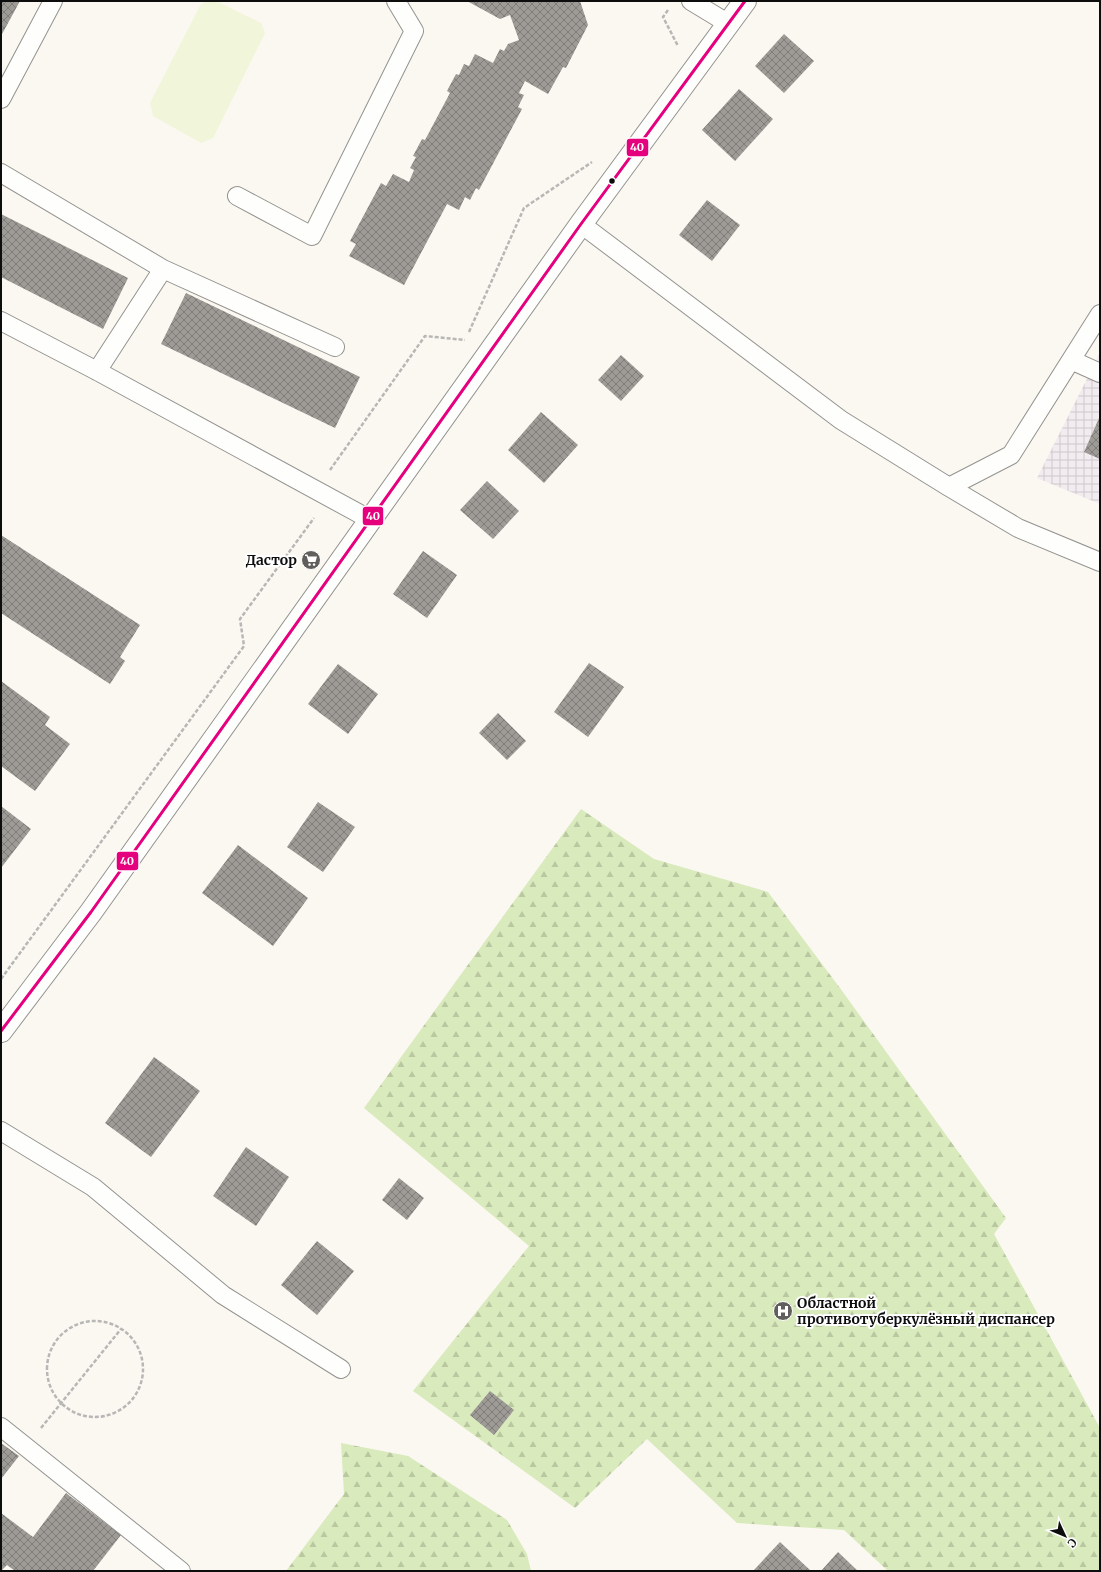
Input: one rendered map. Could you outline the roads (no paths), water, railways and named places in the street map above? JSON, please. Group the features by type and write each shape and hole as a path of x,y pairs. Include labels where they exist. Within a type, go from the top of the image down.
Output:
{"street":[{"path":"1,1031 91,912 581,224 729,24 744,1"}],"lane":[{"path":"1,98 53,1"},
{"path":"237,196 312,236 414,31 396,1"},
{"path":"691,1 729,24"},
{"path":"1,173 163,269 335,347"},
{"path":"581,224 840,420 1018,528 1100,562"},
{"path":"97,371 163,269"},
{"path":"949,487 1011,455 1100,314"},
{"path":"1,321 97,371 371,520"},
{"path":"1071,360 1100,373"},
{"path":"1,1131 93,1187 223,1295 341,1370"},
{"path":"1,1427 181,1571"}],"place":[{"name":"Дастор","path":"311,560"},
{"name":"Областной противотуберкулёзный диспансер","path":"783,1311"}]}
